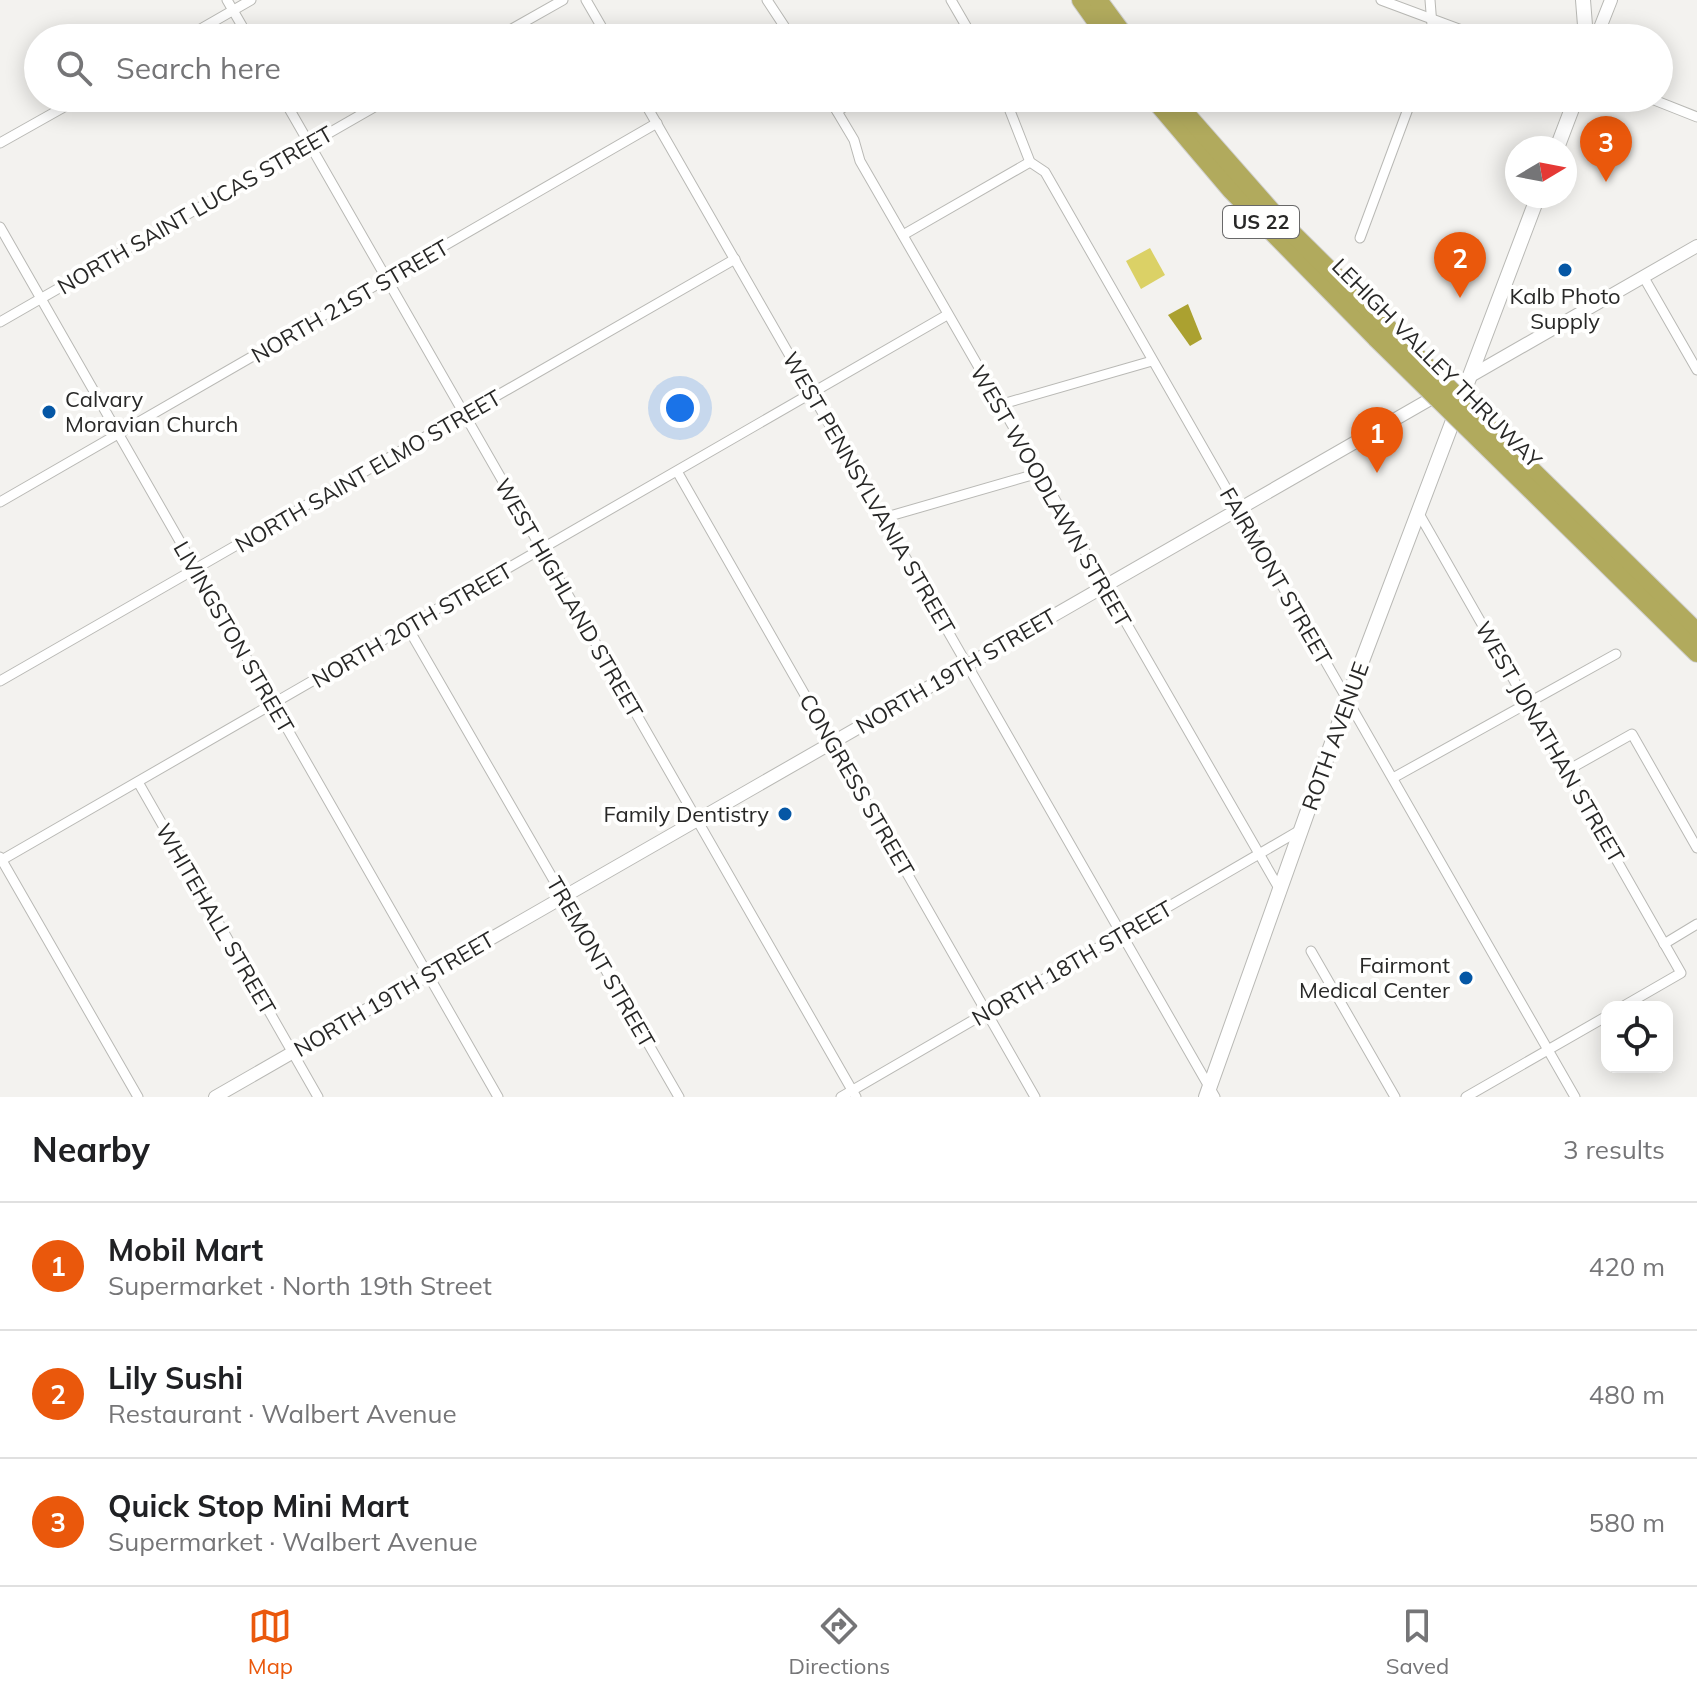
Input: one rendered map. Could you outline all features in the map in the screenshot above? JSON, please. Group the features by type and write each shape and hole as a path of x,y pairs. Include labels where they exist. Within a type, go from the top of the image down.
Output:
{"highway":[{"path":"1081,0 1098,24"},
{"path":"1098,0 1116,24"},
{"name":"LEHIGH VALLEY THRUWAY","path":"1165,112 1231,190 1697,632"},
{"name":"LEHIGH VALLEY THRUWAY","path":"1184,112 1382,333"},
{"name":"LEHIGH VALLEY THRUWAY","path":"1488,437 1697,653"}],"main road":[{"path":"1583,0 1585,24"},
{"path":"1562,136 1571,112"},
{"name":"ROTH AVENUE","path":"1210,1094 1348,698 1533,208"}],"street":[{"path":"227,0 241,24"},
{"path":"209,24 251,0"},
{"path":"521,24 563,0"},
{"path":"586,0 600,24"},
{"path":"767,0 783,24"},
{"path":"951,0 962,24"},
{"path":"1381,0 1446,24"},
{"path":"1430,0 1433,24"},
{"path":"1602,24 1611,0"},
{"path":"1673,108 1697,117"},
{"path":"0,143 55,112"},
{"name":"WEST HIGHLAND STREET","path":"291,112 854,1094"},
{"name":"NORTH SAINT LUCAS STREET","path":"0,322 365,112"},
{"name":"WEST PENNSYLVANIA STREET","path":"650,112 1123,935 1210,1094"},
{"name":"WEST WOODLAWN STREET","path":"838,112 854,140 860,161 947,315 1280,890"},
{"name":"FAIRMONT STREET","path":"1010,112 1030,162 1045,172 1575,1097"},
{"path":"1360,238 1407,112"},
{"name":"NORTH 21ST STREET","path":"0,502 657,123"},
{"path":"903,235 1030,162"},
{"name":"LIVINGSTON STREET","path":"0,227 498,1097"},
{"name":"NORTH 19TH STREET","path":"215,1097 1697,246"},
{"name":"NORTH SAINT ELMO STREET","path":"0,681 735,259"},
{"path":"1643,276 1697,370"},
{"name":"NORTH 20TH STREET","path":"1,859 678,473 947,315"},
{"path":"999,405 1152,361"},
{"name":"CONGRESS STREET","path":"678,473 1035,1097"},
{"path":"883,518 1039,473"},
{"name":"WEST JONATHAN STREET","path":"1418,512 1568,770 1681,973 1632,1001"},
{"name":"TREMONT STREET","path":"408,628 679,1097"},
{"path":"1393,778 1616,654"},
{"path":"1568,770 1632,734 1697,848"},
{"name":"WHITEHALL STREET","path":"138,782 318,1097"},
{"name":"NORTH 18TH STREET","path":"841,1097 854,1094 986,1013 1302,829"},
{"path":"1,859 138,1097"},
{"path":"1664,944 1697,924"},
{"path":"1311,951 1395,1097"},
{"path":"1466,1097 1601,1019"}],"shaded area":[{"path":"1150,248 1165,275 1141,289 1126,261"},
{"path":"1188,304 1202,339 1190,346 1168,315"}],"place":[{"name":"Quick Stop Mini Mart","path":"1606,182"},
{"name":"Kalb Photo Supply","path":"1565,270"},
{"name":"Lily Sushi","path":"1460,298"},
{"name":"Calvary Moravian Church","path":"49,412"},
{"name":"Mobil Mart","path":"1377,473"},
{"name":"Family Dentistry","path":"785,814"},
{"name":"Fairmont Medical Center","path":"1466,978"}]}
